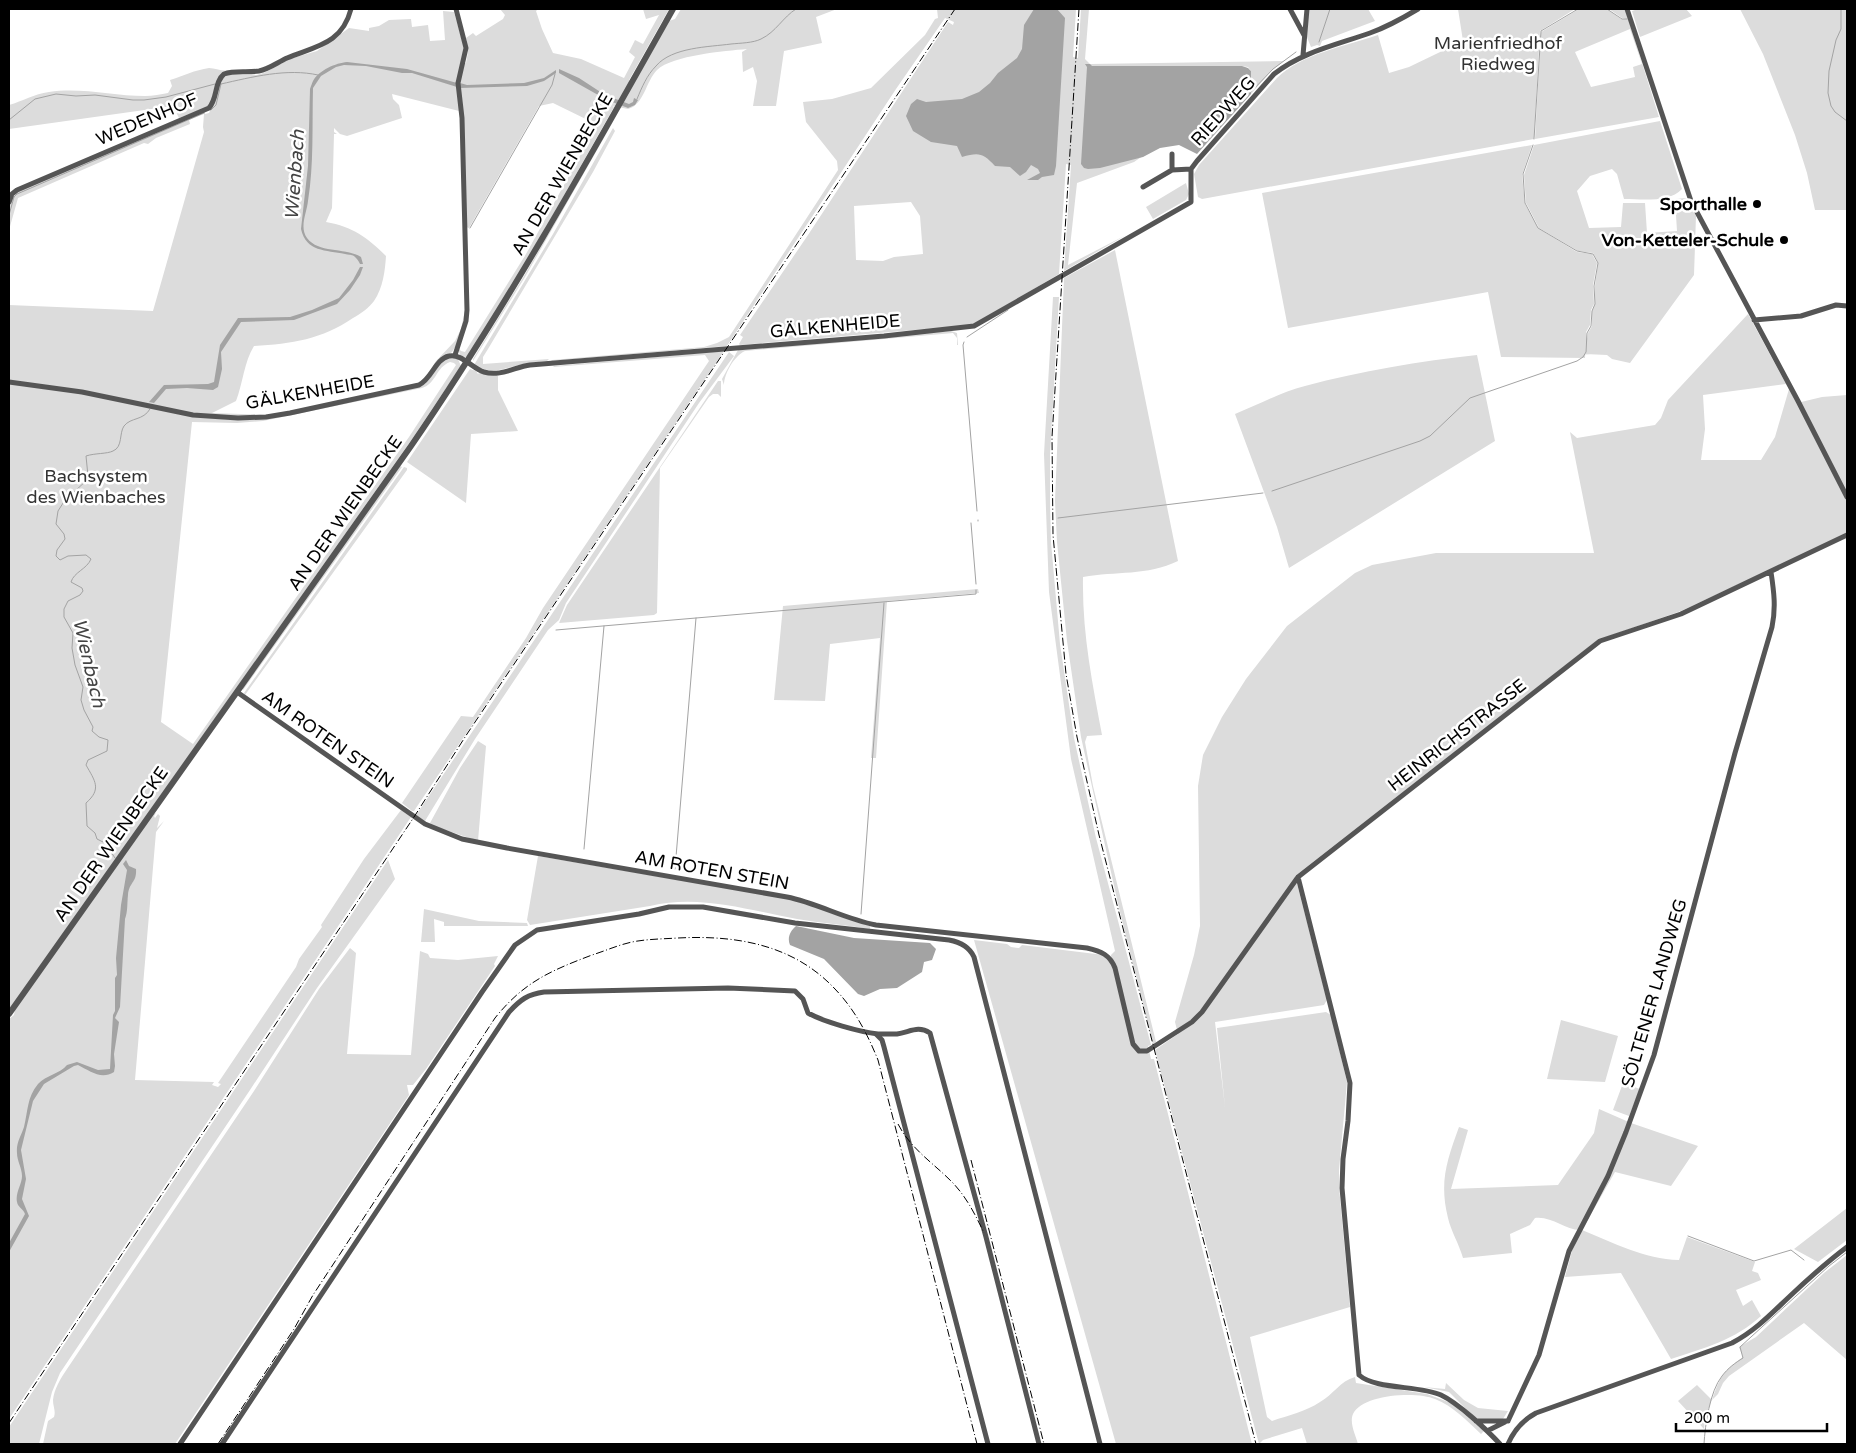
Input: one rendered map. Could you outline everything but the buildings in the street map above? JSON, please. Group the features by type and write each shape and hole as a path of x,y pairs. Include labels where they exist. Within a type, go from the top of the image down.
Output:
{"street":[{"name":"WEDENHOF","path":"9,202 10,193 209,108 215,100 221,76 224,74 261,70 292,56 315,49 343,29 348,21 351,9"},
{"path":"455,355 466,321 467,310 462,118 458,89 466,48 456,9"},
{"name":"AN DER WIENBECKE","path":"9,1014 411,446 467,363 531,259 673,9"},
{"path":"1290,9 1304,36"},
{"path":"1303,56 1307,9"},
{"name":"RIEDWEG","path":"1191,202 1192,169 1197,161 1274,74 1303,56 1372,32 1394,23 1418,9"},
{"path":"1627,9 1687,192 1847,497"},
{"path":"1305,44 1311,53"},
{"path":"1172,154 1172,170"},
{"path":"1144,187 1172,170 1192,169"},
{"name":"GÄLKENHEIDE","path":"9,382 82,392 193,415 222,418 266,418 419,385 428,380 442,360 448,356 455,355 480,371 492,374 530,364 884,336 974,326 1191,202"},
{"path":"1754,320 1801,316 1836,305 1847,306"},
{"name":"HEINRICHSTRASSE","path":"1153,1048 1184,1028 1202,1012 1298,877 1600,641 1681,614 1847,535"},
{"name":"SÖLTENER LANDWEG","path":"1508,1421 1541,1349 1569,1250 1608,1176 1654,1055 1737,743 1772,627 1775,599 1771,572"},
{"name":"AM ROTEN STEIN","path":"237,692 425,824 462,839 777,895 804,901 855,920 876,925 1087,948 1102,952 1110,959 1115,968 1133,1044 1141,1051 1153,1048"},
{"path":"1298,877 1350,1083 1342,1188 1359,1375 1364,1380 1441,1395 1453,1402 1488,1431 1500,1444"},
{"path":"180,1444 515,945 540,928 639,914 669,907 703,907 795,923 948,940 962,944 970,950 974,957 1100,1444"},
{"path":"222,1444 510,1012 526,996 544,992 728,988 789,989 799,994 808,1013 816,1018 876,1034 894,1034 909,1030 922,1030 933,1038 1039,1444"},
{"path":"876,1034 882,1040 884,1047 988,1444"},
{"path":"884,1047 889,1037 894,1034"},
{"path":"1508,1444 1512,1434 1524,1421 1536,1413 1732,1343 1745,1336 1758,1327 1819,1269 1847,1246"},
{"path":"1474,1421 1508,1421"},
{"path":"1488,1431 1508,1421"},
{"path":"1508,1421 1512,1426 1512,1434"}],"green space":[{"name":"Bachsystem des Wienbaches","path":"500,9 538,9 536,11 542,29 553,53 581,59 624,78 635,57 629,52 635,40 643,44 659,15 646,19 643,9 669,9 629,80 634,83 669,21 675,19 681,9 837,9 816,17 822,43 784,51 776,106 753,106 757,81 753,67 743,72 742,52 747,49 687,57 665,65 653,75 638,103 633,107 628,109 613,106 524,266 468,356 465,357 460,355 458,347 467,320 459,349 465,352 526,254 608,105 596,124 553,103 539,106 469,228 466,227 463,112 392,94 393,99 399,105 402,118 347,136 340,134 334,128 334,132 337,134 334,134 332,208 326,222 352,230 372,243 386,256 380,291 374,301 359,315 330,331 294,342 254,346 248,359 236,401 212,413 270,415 410,386 427,376 436,361 455,341 461,329 465,310 460,334 452,352 440,359 425,380 410,387 302,411 275,415 220,417 192,414 192,416 232,420 270,418 422,386 446,359 458,359 461,366 412,439 149,812 152,815 156,813 155,818 158,814 160,816 157,828 164,821 156,832 135,1080 214,1082 212,1085 218,1087 221,1084 218,1083 296,967 299,959 322,927 321,925 364,859 401,810 411,817 9,1419 9,1019 14,1015 15,1009 9,1009 9,382 40,385 9,381 9,305 153,311 204,132 204,114 189,120 190,124 156,138 148,144 144,143 18,198 9,230 9,211 11,200 19,191 26,187 205,111 205,114 210,111 208,107 179,118 173,106 9,129 9,105 38,94 61,91 145,96 168,93 172,86 170,80 209,68 229,70 230,74 257,75 289,59 317,51 349,28 369,31 369,28 379,26 389,20 411,19 412,27 428,25 430,41 445,40 443,11 454,12 464,47 462,62 466,63 468,52 466,38 473,33 476,36 503,19 505,15","holes":["454,363 456,365 409,437 193,744 161,722 192,422 237,423 263,421 422,388 430,383 445,364"]},
{"path":"937,9 1076,9 1073,57 1078,58 1081,9 1089,9 1085,59 1090,64 1284,61 1271,71 1251,94 1251,71 1248,67 1093,66 1180,143 1153,149 1134,162 1077,183 1068,265 1126,235 1064,271 1071,165 1066,164 1059,274 973,325 740,345 743,337 740,335 948,22 953,25 954,22 945,18 896,89 727,346 551,361 704,347 729,337 838,170 837,161 806,122 803,102 832,99 871,88 925,35 935,19 938,18","holes":["911,202 920,216 923,254 894,257 883,261 856,260 854,206"]},
{"path":"1309,9 1368,9 1375,21 1322,41 1320,46 1311,47 1306,35"},
{"name":"Marienfriedhof Riedweg","path":"1458,9 1575,9 1540,31 1534,139 1202,199 1198,197 1194,174 1199,165 1277,78 1287,70 1324,52 1378,35 1389,73 1409,67 1463,41"},
{"path":"1579,9 1607,9 1621,19 1627,19 1622,18 1609,9 1625,9 1659,117 1535,139 1541,32","holes":["1630,29 1642,64 1633,67 1635,77 1591,87 1575,52"]},
{"path":"1638,9 1686,9 1692,16 1640,37 1632,11"},
{"path":"1740,9 1847,9 1847,210 1815,210 1807,173 1795,135 1763,54"},
{"path":"618,113 525,277 473,361 524,276"},
{"path":"1660,121 1682,189 1663,198 1647,200 1624,199 1617,174 1612,169 1590,176 1577,191 1589,228 1621,227 1623,203 1645,203 1647,233 1677,231 1675,199 1686,198 1696,216 1694,275 1630,363 1612,359 1607,355 1585,354 1585,358 1501,357 1488,292 1288,328 1262,193 1532,145 1522,175 1525,204 1538,228 1577,252 1592,254 1597,263 1593,285 1594,304 1591,310 1590,325 1586,332 1587,339 1592,326 1598,263 1593,253 1578,251 1539,228 1526,203 1524,175 1534,145"},
{"path":"613,128 615,131 593,172 483,357 483,364 549,359 547,361 497,370 487,370 474,365 553,234"},
{"path":"1186,183 1189,194 1186,200 1153,219 1146,207"},
{"path":"466,239 469,314 468,318"},
{"path":"1115,250 1178,561 1155,569 1083,577 1086,637 1102,735 1087,736 1085,742 1093,786 1156,1042 1153,1044 1119,908 1081,737 1067,641 1057,542 1055,501 1064,278"},
{"path":"1053,297 1059,297 1050,455 1051,542 1060,644 1074,738 1096,838 1151,1045 1148,1046 1151,1059 1154,1059 1252,1444 1116,1444 974,940 1007,944 1011,947 1019,948 1022,945 1104,955 1110,960 1111,955 1115,951 1071,759 1049,592 1044,454"},
{"path":"1748,314 1786,384 1703,395 1705,429 1701,460 1761,460 1775,437 1789,389 1797,403 1822,397 1847,395 1847,493 1831,469 1847,501 1847,534 1681,611 1598,640 1295,876 1327,1000 1324,1005 1215,1022 1225,1107 1217,1028 1326,1012 1331,1015 1347,1082 1339,1187 1350,1307 1250,1337 1267,1417 1272,1421 1309,1408 1355,1377 1356,1383 1427,1394 1451,1403 1484,1431 1481,1434 1442,1402 1427,1397 1404,1395 1378,1398 1358,1407 1353,1414 1352,1421 1358,1444 1307,1444 1302,1428 1263,1440 1259,1444 1155,1050 1178,1034 1175,1022 1194,955 1200,926 1198,786 1203,755 1222,717 1246,679 1287,626 1355,573 1372,565 1436,553 1594,553 1570,432 1577,438 1655,425 1661,418 1668,400"},
{"path":"951,331 957,333 958,345 957,338 953,333 745,351 730,366 724,385 722,379 738,350"},
{"path":"724,351 414,811 412,811 402,803 461,716 473,717 526,638 543,608 709,361 705,355 553,367"},
{"path":"729,352 734,356 699,403 566,603 559,620 548,630 475,739 425,821 416,815"},
{"path":"1477,355 1495,441 1289,568 1277,527 1235,414 1305,386 1391,367"},
{"path":"470,369 478,374 498,376 498,390 518,431 471,434 466,503 407,462"},
{"path":"718,381 721,381 721,397 718,394 713,394 709,397 660,468 657,613 654,615 559,623 567,605"},
{"path":"400,466 402,467 243,690 243,688"},
{"path":"404,467 407,470 245,695 244,693"},
{"path":"978,589 979,593 887,601 876,758 871,758 880,638 830,644 825,701 774,700 783,606"},
{"path":"478,741 486,746 478,841 431,825 430,823 460,768"},
{"path":"538,856 791,899 870,926 870,929 797,919 705,902 668,903 530,925 527,920"},
{"path":"388,860 395,879 317,988 60,1373 52,1392 39,1444 9,1444 9,1427"},
{"path":"424,909 479,921 527,923 528,926 444,926 444,922 434,919 435,942 421,942"},
{"path":"350,948 356,953 347,1054 411,1055 420,951 428,954 430,958 458,960 498,956 494,964 495,966 426,1069 413,1085 407,1085 409,1095 175,1444 43,1444 48,1421 54,1417 54,1396 62,1376 254,1091 319,989"},
{"path":"1561,1020 1618,1036 1605,1082 1547,1079"},
{"path":"1623,1083 1640,1089 1629,1116 1613,1110"},
{"path":"1599,1109 1631,1123 1698,1146 1671,1186 1615,1172 1582,1230 1576,1230 1548,1219 1535,1218 1530,1225 1510,1234 1512,1253 1463,1258 1449,1223 1444,1193 1448,1161 1459,1127 1468,1130 1451,1189 1558,1185 1594,1133"},
{"path":"1847,1208 1847,1240 1818,1262 1794,1249"},
{"path":"1582,1230 1629,1250 1654,1257 1679,1260 1687,1237 1755,1262 1752,1271 1758,1273 1761,1280 1736,1290 1743,1306 1752,1300 1761,1316 1730,1337 1671,1359 1621,1273 1565,1277 1573,1247"},
{"path":"1847,1255 1847,1360 1804,1323 1729,1376 1712,1400 1723,1375 1743,1357 1739,1347 1756,1337 1824,1273"},
{"path":"1446,1383 1464,1400 1478,1408 1508,1411 1503,1419 1476,1419 1449,1392 1424,1387 1445,1389"},
{"path":"1697,1385 1712,1400 1705,1419 1704,1429 1678,1401"}],"shaded area":[{"path":"1034,9 1057,9 1065,18 1054,175 1042,177 1038,180 1027,180 1040,173 1038,169 1031,165 1020,176 1010,167 995,166 984,156 973,154 962,157 957,146 931,142 913,131 906,116 911,104 917,99 926,102 962,99 979,92 1017,58 1022,49 1024,25"},
{"path":"347,62 407,69 457,83 457,87 412,73 402,73 366,66 344,65 336,67 321,76 313,88 311,173 304,224 305,234 312,243 318,246 348,252 361,257 363,264 360,264 352,255 318,249 312,246 307,242 301,229 308,166 310,89 313,81 323,70"},
{"path":"1085,64 1092,66 1242,66 1251,71 1251,94 1197,154 1179,145 1160,148 1143,157 1100,168 1088,169 1084,168 1081,164 1087,67"},
{"path":"559,69 579,78 605,95 629,104 633,102 634,98 638,100 635,105 628,108 607,100 559,73"},
{"path":"556,70 556,73 544,81 527,86 460,88 460,83 467,85 524,83 544,78"},
{"path":"360,267 363,267 360,275 337,304 294,320 241,322 221,352 222,369 218,387 213,390 166,389 154,403 149,402 164,385 208,384 214,382 220,345 238,318 290,317 312,310 339,298"},
{"path":"126,860 129,866 136,869 136,874 129,891 125,919 120,1007 115,1018 119,1022 114,1054 114,1072 100,1075 78,1065 74,1066 44,1084 33,1101 21,1150 26,1179 22,1199 29,1216 9,1252 9,1243 25,1214 17,1202 22,1176 17,1149 34,1089 45,1078 67,1065 77,1062 98,1070 110,1069 113,1015 115,1011 115,978 117,975 116,958 121,905 127,870 123,864"},
{"path":"796,926 854,938 930,943 936,949 932,960 924,962 922,972 897,988 880,989 864,996 858,994 824,959 790,945 790,935"}],"waterway":[{"name":"Wienbach","path":"637,99 650,73 671,55 691,49 747,43 758,40 771,32 796,9"},
{"path":"1319,42 1330,9"},
{"path":"1534,139 1541,31 1578,9"},
{"path":"1607,9 1622,19 1627,19"},
{"path":"1841,9 1841,29 1836,40 1829,71 1828,93 1831,106 1835,112 1847,121"},
{"path":"1250,93 1273,69 1296,52"},
{"path":"221,84 282,73 294,72 318,75"},
{"path":"470,228 552,85 555,74"},
{"path":"9,120 35,99 56,94 95,95 144,100 166,97 215,84"},
{"path":"211,110 216,105 221,84"},
{"path":"9,215 14,197 17,194 204,113"},
{"path":"1272,491 1420,441 1430,436 1470,398 1577,361 1583,357 1586,352 1587,333 1591,326 1592,311 1595,304 1594,286 1598,263 1593,254 1577,251 1538,228 1525,203 1523,174 1533,145"},
{"path":"967,337 1008,310"},
{"path":"964,342 977,511"},
{"name":"Wienbach","path":"115,858 105,843 97,839 95,833 87,826 86,803 94,793 95,785 86,765 88,760 107,751 108,740 99,737 92,731 93,727 84,710 81,700 83,687 75,665 72,648 73,633 64,617 64,609 68,601 80,595 83,591 82,588 71,582 91,559 86,555 68,556 60,560 56,556 57,550 65,539 64,534 56,524 58,511 65,500 86,481 88,476 86,456 110,452 116,449 120,443 124,426 144,415 150,409"},
{"path":"1058,518 1263,493"},
{"path":"971,523 976,584"},
{"path":"556,630 976,594 976,590"},
{"path":"861,914 884,603"},
{"path":"675,869 696,618"},
{"path":"584,849 604,626"},
{"path":"1688,1236 1754,1261 1791,1250 1804,1260"},
{"path":"1704,1444 1707,1418 1714,1390 1724,1373 1743,1358 1740,1347 1847,1252"}],"railway":[{"path":"9,1423 414,817 467,734 955,9"},
{"path":"1079,9 1052,437 1053,535 1066,674 1077,737 1099,835 1256,1444"},
{"path":"218,1444 294,1329 313,1295 495,1018 516,995 550,972 622,945 638,941 699,937 742,941 782,952 801,962 819,974 835,989 849,1005 865,1031 878,1060 977,1444"},
{"path":"898,1124 915,1148 951,1181 966,1199 984,1233"},
{"path":"971,1160 1044,1444"}],"place":[{"name":"Sporthalle","path":"1757,204"},
{"name":"Von-Ketteler-Schule","path":"1784,240"}]}
